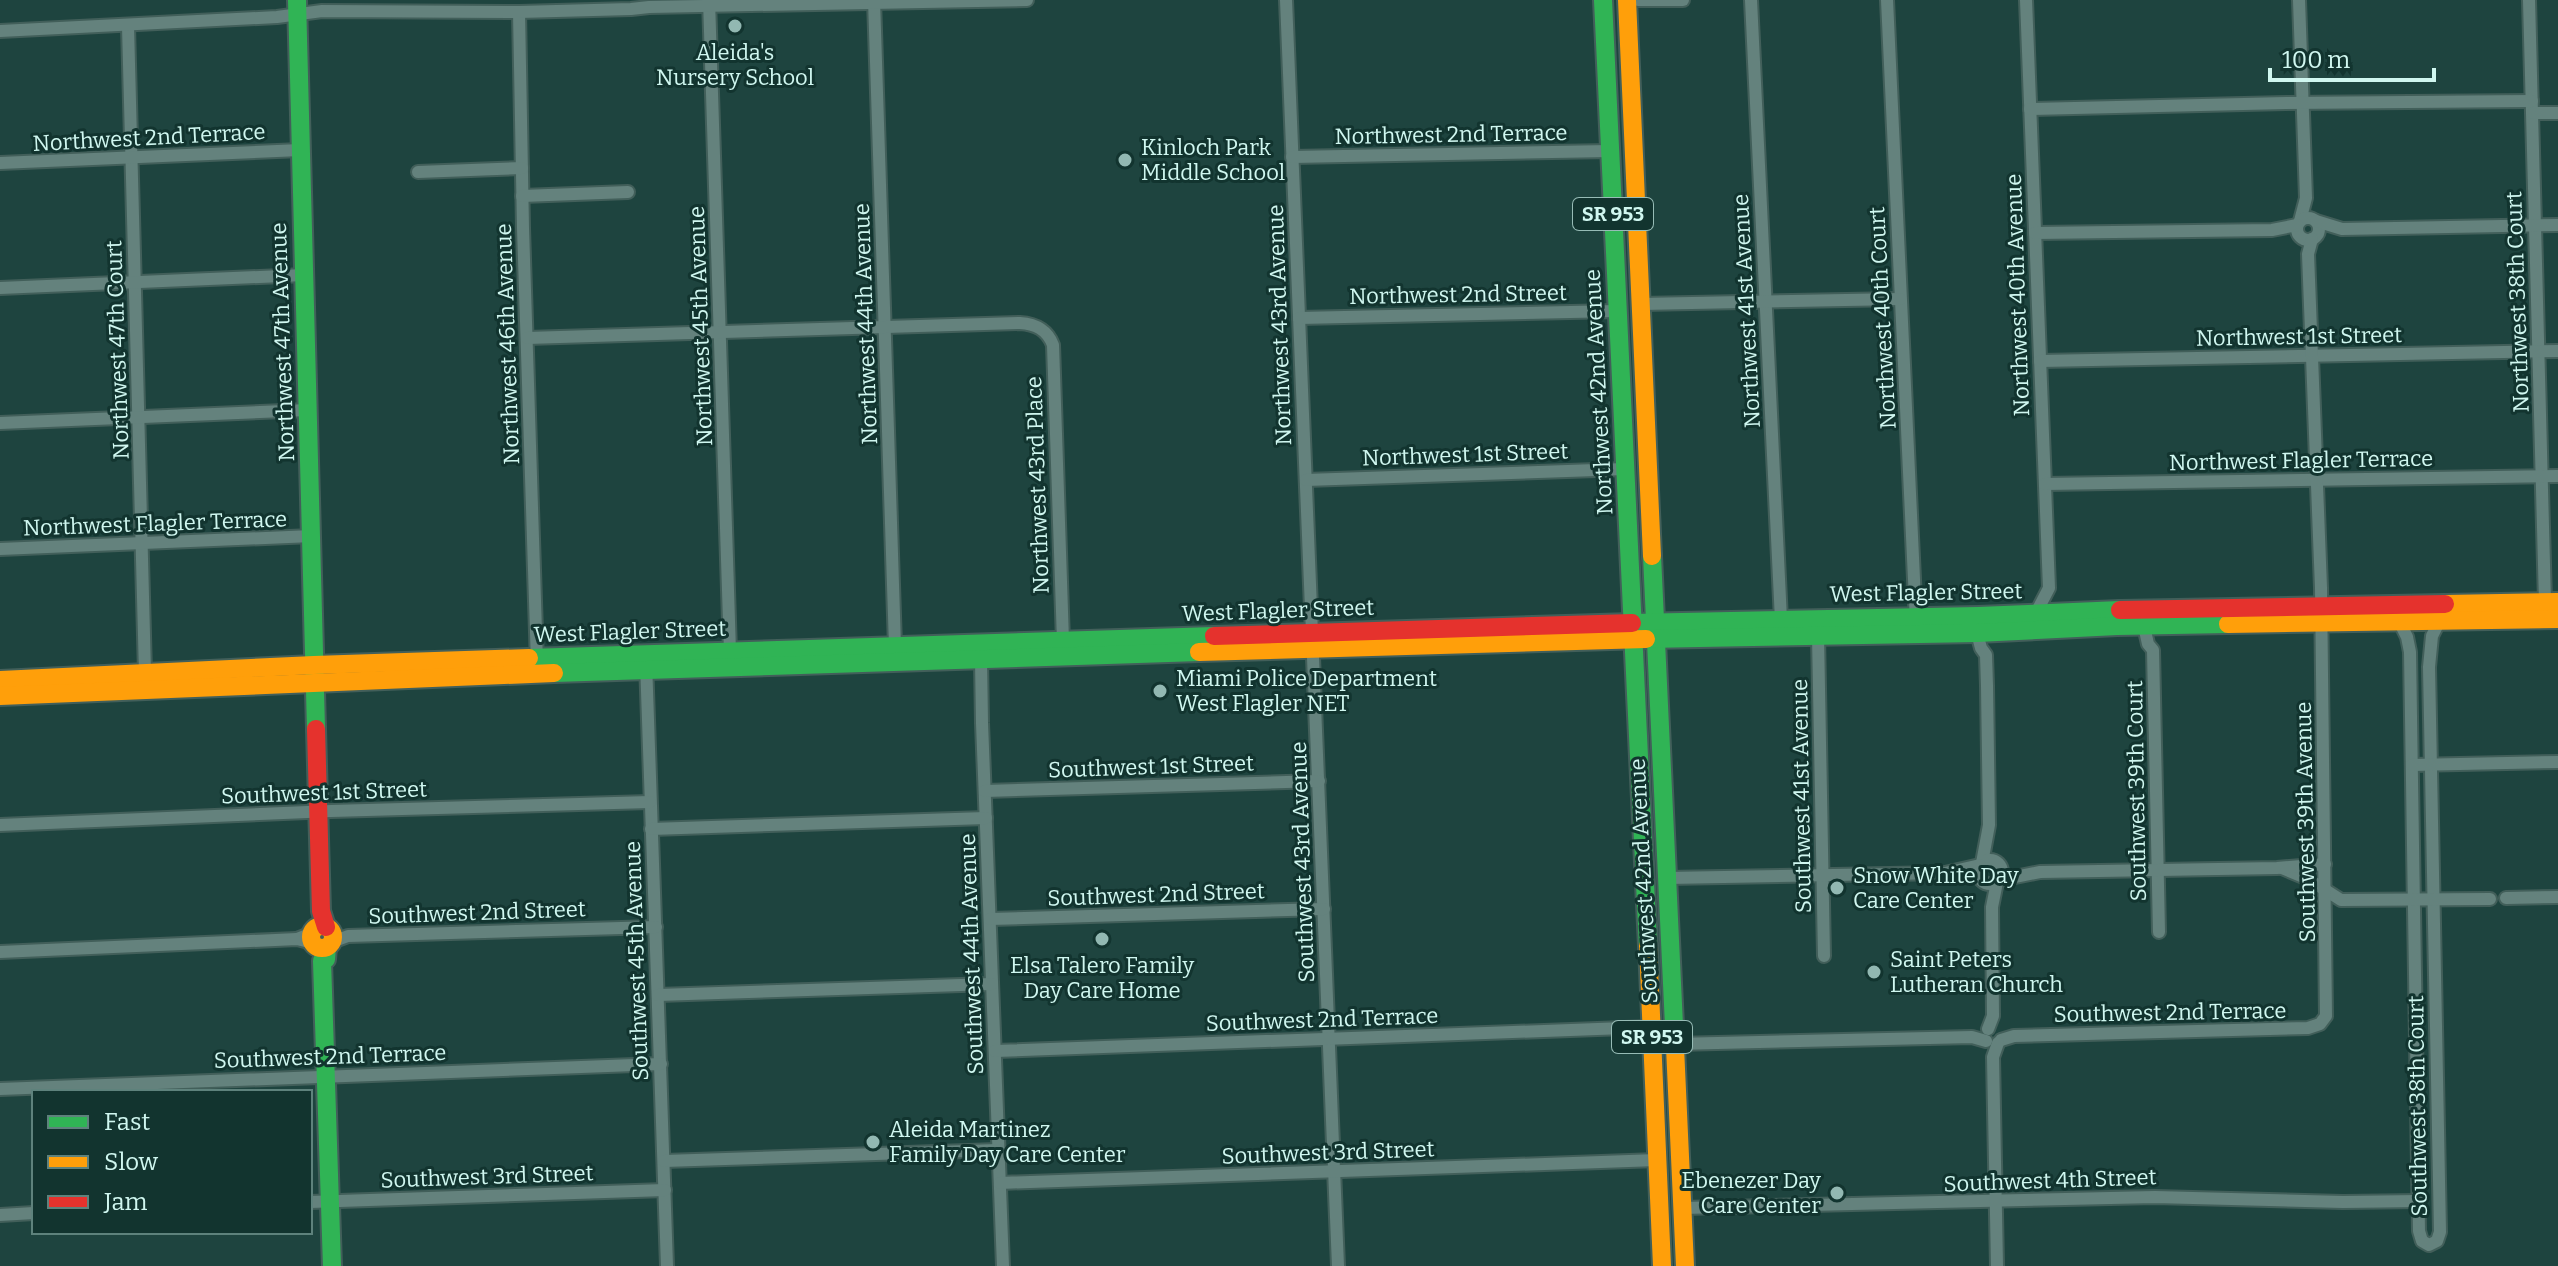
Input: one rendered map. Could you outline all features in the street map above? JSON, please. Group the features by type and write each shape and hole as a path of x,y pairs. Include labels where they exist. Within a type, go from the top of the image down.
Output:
{"main road":[{"name":"Northwest 42nd Avenue","path":"1603,0 1634,631"},
{"name":"Northwest 42nd Avenue","path":"1627,0 1656,630"},
{"name":"Northwest 47th Avenue","path":"297,7 332,1266"},
{"path":"1617,311 1632,322 1643,344"},
{"path":"2509,619 2552,602"},
{"name":"West Flagler Street","path":"646,663 730,652 895,646 985,651 1634,631 1781,620 1916,625 1986,632 2153,626 2552,602"},
{"name":"West Flagler Street","path":"1656,630 1818,635 2062,612 2321,615 2399,621 2558,619"},
{"name":"Southwest 42nd Avenue","path":"1656,630 1685,1266"},
{"name":"Southwest 42nd Avenue","path":"1634,631 1662,1266"},
{"name":"West Flagler Street","path":"0,696 314,674 646,663 870,663 1063,641 1312,641"},
{"path":"870,663 895,646"},
{"name":"West Flagler Street","path":"0,680 145,673 314,674"},
{"path":"1643,839 1654,870 1667,878"},
{"path":"1644,879 1657,891 1669,923"},
{"path":"1651,1027 1675,1048"}],"street":[{"path":"0,31 128,26 297,7 322,11 519,12 709,3 1027,0"},
{"name":"Northwest 43rd Avenue","path":"1286,0 1312,641"},
{"path":"1638,0 1683,0"},
{"name":"Northwest 41st Avenue","path":"1751,0 1781,620"},
{"name":"Northwest 40th Court","path":"1887,0 1916,625"},
{"name":"Northwest 40th Avenue","path":"2026,0 2049,588 2036,613"},
{"path":"2299,0 2306,198 2304,233"},
{"name":"Northwest 38th Court","path":"2529,0 2542,476 2552,602"},
{"name":"Northwest 44th Avenue","path":"874,1 895,646"},
{"name":"Northwest 45th Avenue","path":"709,3 730,652"},
{"name":"Northwest 46th Avenue","path":"519,12 537,666"},
{"name":"Northwest 47th Court","path":"128,26 145,673"},
{"path":"2030,109 2303,103 2533,107 2558,113"},
{"name":"Northwest 2nd Terrace","path":"0,163 300,150"},
{"name":"Northwest 2nd Terrace","path":"1292,157 1610,151"},
{"path":"418,172 522,168"},
{"path":"522,196 628,192"},
{"path":"2304,233 2319,231 2306,198"},
{"path":"2315,220 2342,229"},
{"path":"2035,233 2272,230 2304,233 2342,229 2558,225"},
{"name":"Southwest 39th Avenue","path":"2304,233 2308,254 2321,615 2327,1010 2324,1020"},
{"path":"0,288 304,275"},
{"path":"1641,304 1900,299"},
{"name":"Northwest 2nd Street","path":"1299,318 1617,311"},
{"name":"Northwest 43rd Place","path":"886,328 1020,323 1034,325 1044,331 1053,345 1063,641"},
{"path":"527,338 886,328"},
{"name":"Northwest 1st Street","path":"2040,361 2558,351"},
{"path":"0,423 308,410"},
{"name":"Northwest 1st Street","path":"1306,480 1625,469"},
{"name":"Northwest Flagler Terrace","path":"2045,484 2558,476"},
{"name":"Northwest Flagler Terrace","path":"0,549 312,536"},
{"name":"Northwest 40th Avenue","path":"2049,588 2056,595 2062,612"},
{"name":"Southwest 38th Court","path":"2399,621 2410,652 2420,1236 2426,1244 2434,1244 2440,1232 2430,650 2432,636 2440,620"},
{"name":"Southwest 39th Court","path":"2153,626 2148,644 2153,650 2159,932"},
{"path":"1986,632 1981,648 1986,655 1989,825 2002,872 1992,907 1997,1266"},
{"name":"Southwest 41st Avenue","path":"1818,635 1824,956"},
{"name":"Southwest 43rd Avenue","path":"1312,641 1338,1266"},
{"name":"Southwest 44th Avenue","path":"985,651 985,791 1003,1266"},
{"name":"Southwest 45th Avenue","path":"646,663 667,1266"},
{"path":"2412,765 2558,762"},
{"name":"Southwest 1st Street","path":"985,791 1319,781"},
{"name":"Southwest 1st Street","path":"0,825 650,802"},
{"path":"651,829 986,818"},
{"path":"1989,825 1977,872 1992,907"},
{"path":"1945,873 1989,860 2040,872 2277,868 2325,864"},
{"path":"2277,868 2294,872 2341,900 2490,899"},
{"path":"1667,878 1945,873 1990,884 2040,872"},
{"path":"2506,898 2558,897"},
{"name":"Southwest 2nd Street","path":"990,919 1324,909"},
{"name":"Southwest 2nd Street","path":"0,952 322,937 656,927"},
{"path":"658,995 992,984"},
{"name":"Southwest 2nd Terrace","path":"1675,1048 2308,1028 2324,1020"},
{"name":"Southwest 2nd Terrace","path":"995,1051 1651,1027"},
{"name":"Southwest 2nd Terrace","path":"0,1089 661,1064"},
{"path":"664,1161 998,1150"},
{"name":"Southwest 3rd Street","path":"1000,1183 1657,1160"},
{"name":"Southwest 3rd Street","path":"312,1202 665,1190"},
{"name":"Southwest 4th Street","path":"1682,1208 2187,1197 2419,1201"},
{"path":"0,1215 32,1213"}],"traffic: fast":[{"path":"297,0 316,729"},
{"path":"1603,0 1648,946"},
{"path":"1652,556 1675,1047"},
{"path":"1632,623 2120,610"},
{"path":"1646,639 1977,633 2228,624"},
{"path":"529,658 1214,636"},
{"path":"554,673 1199,652"},
{"path":"327,947 326,959 322,961 332,1266"}],"traffic: slow":[{"path":"1627,0 1652,556"},
{"path":"2445,604 2558,602"},
{"path":"2228,624 2558,619"},
{"path":"1199,652 1646,639"},
{"path":"0,680 529,658"},
{"path":"0,696 554,673"},
{"path":"322,926 330,929 333,937 330,945 322,948 314,945 311,937 314,929 322,926"},
{"path":"1648,946 1662,1266"},
{"path":"1675,1047 1685,1266"}],"traffic: jam":[{"path":"2120,610 2445,604"},
{"path":"1214,636 1632,623"},
{"path":"316,729 321,911 326,927"}],"place":[{"name":"Aleida's Nursery School","path":"735,26"},
{"name":"Kinloch Park Middle School","path":"1125,160"},
{"name":"Miami Police Department West Flagler NET","path":"1160,691"},
{"name":"Snow White Day Care Center","path":"1837,888"},
{"name":"Elsa Talero Family Day Care Home","path":"1102,939"},
{"name":"Saint Peters Lutheran Church","path":"1874,972"},
{"name":"Aleida Martinez Family Day Care Center","path":"873,1142"},
{"name":"Ebenezer Day Care Center","path":"1837,1193"}]}
